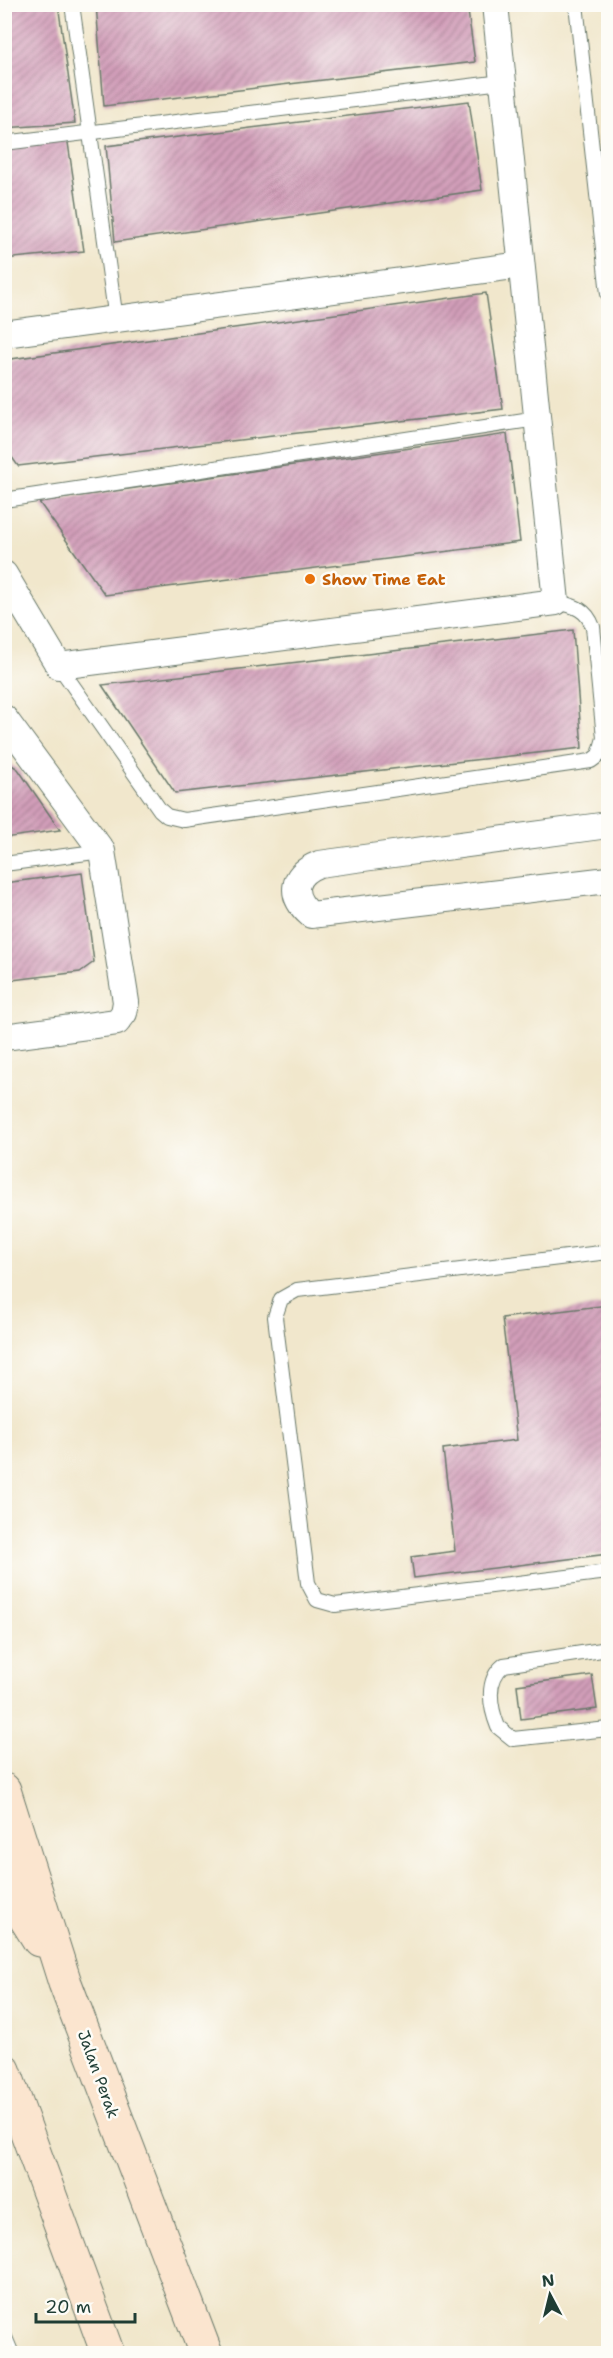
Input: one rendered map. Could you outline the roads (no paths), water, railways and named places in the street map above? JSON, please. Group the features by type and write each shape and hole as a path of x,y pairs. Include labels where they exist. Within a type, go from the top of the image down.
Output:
{"main road":[{"name":"Jalan Perak","path":"4,1790 65,1983 206,2354"},
{"path":"4,1876 12,1897 65,1983"},
{"path":"4,2070 108,2354"}],"street":[{"path":"4,574 59,666 556,602 495,4"},
{"path":"4,334 521,265"},
{"path":"4,718 102,851 126,1002 124,1013 117,1022 4,1037"},
{"path":"609,825 319,864 307,868 297,879 295,893 300,906 311,915 609,880"}],"lane":[{"path":"72,4 116,320"},
{"path":"576,4 609,294"},
{"path":"4,143 502,81"},
{"path":"4,500 537,419"},
{"path":"59,666 160,810 175,820 195,819 591,761 599,755 604,738 593,627 582,609 556,602"},
{"path":"4,864 102,851"},
{"path":"609,1252 297,1290 281,1299 275,1317 308,1583 317,1600 335,1605 609,1572"},
{"path":"609,1649 504,1665 496,1671 491,1689 498,1727 513,1739 609,1729"},
{"path":"4,2335 12,2354"}],"place":[{"name":"Show Time Eat","path":"310,579"}]}
